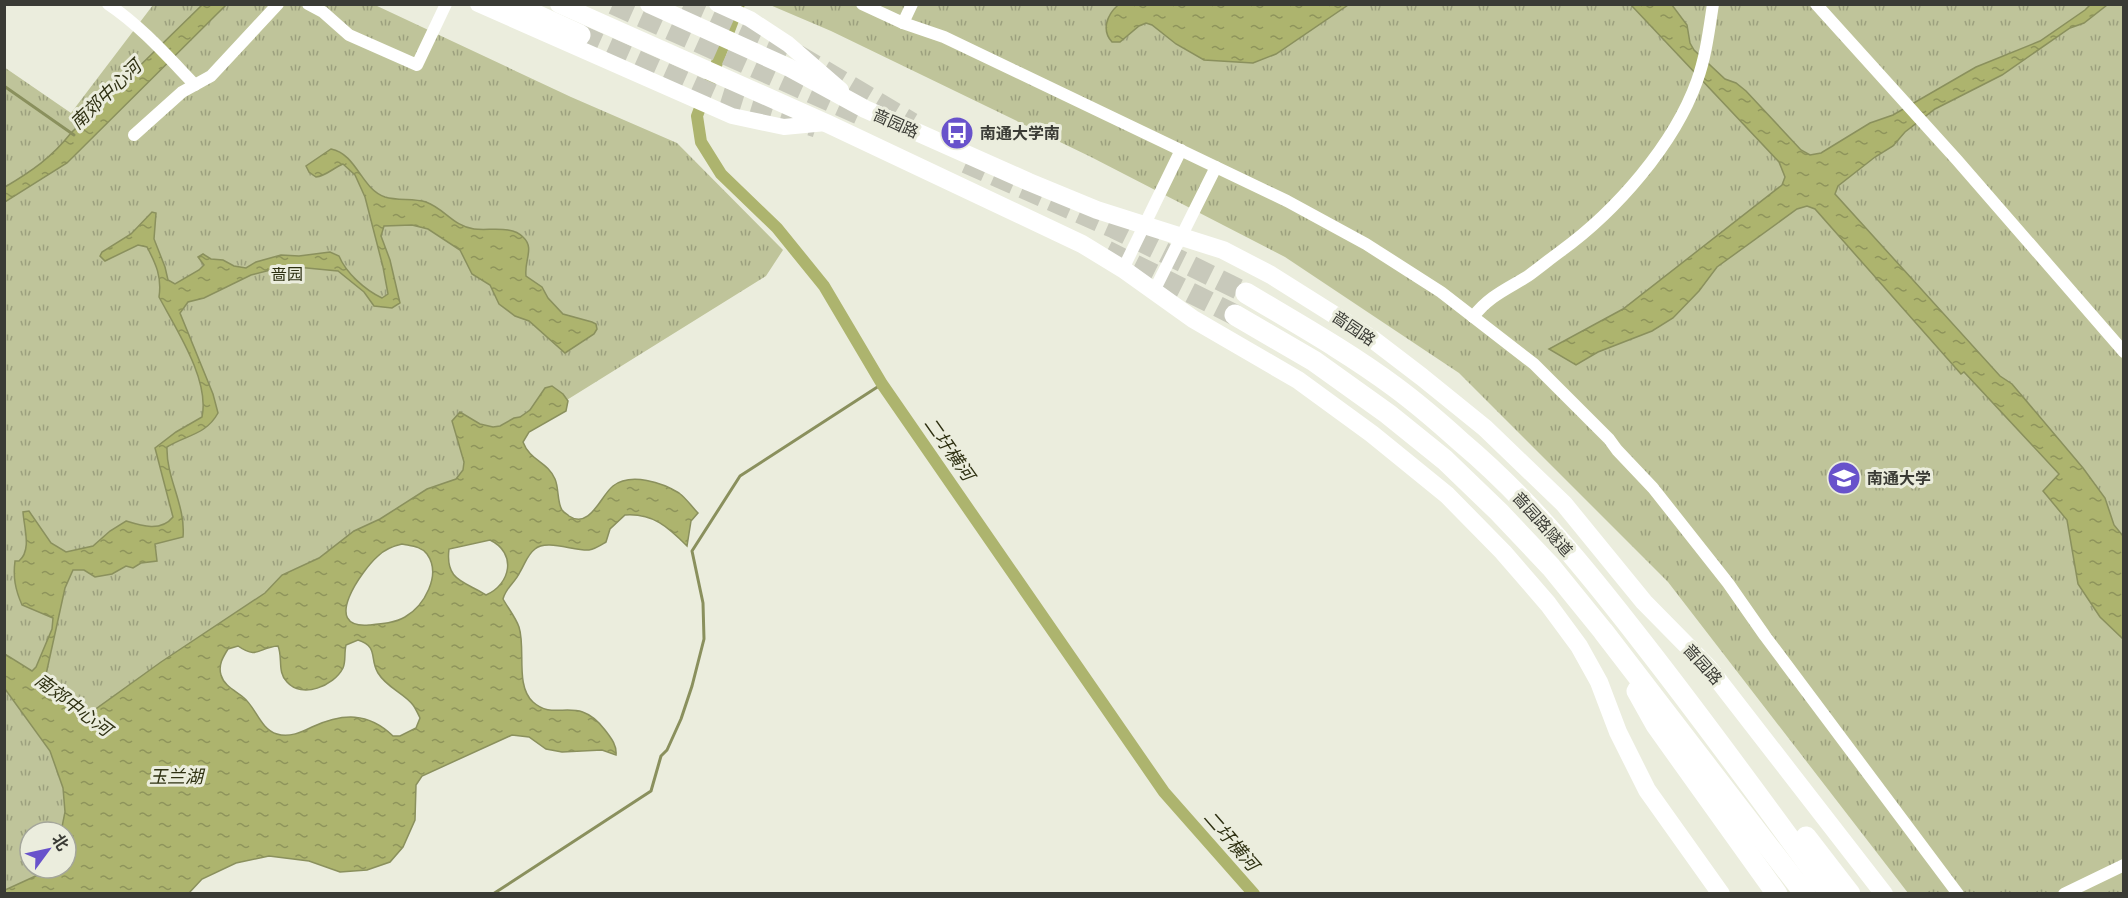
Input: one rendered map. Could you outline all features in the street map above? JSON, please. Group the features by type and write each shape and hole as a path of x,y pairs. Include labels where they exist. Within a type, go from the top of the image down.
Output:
{"highway":[{"path":"512,4 580,34"},
{"name":"啬园路隧道","path":"1246,293 1395,387 1463,443 1515,493 1605,594 1768,827"},
{"name":"啬园路隧道","path":"1235,315 1314,361 1388,414 1445,460 1551,567 1768,827"},
{"path":"1605,594 1689,687 1850,894"},
{"path":"1603,631 1656,725 1777,894"},
{"path":"1768,827 1805,894"},
{"path":"1768,827 1830,894"}],"main road":[{"name":"啬园路","path":"559,4 826,123 1082,244 1123,269 1193,319 1298,380 1372,434 1447,495 1503,552 1548,604 1579,646 1599,682 1618,732 1647,790 1721,894"},
{"name":"啬园路","path":"649,4 790,68 865,109 1029,182 1097,210 1223,250 1271,275 1371,338 1485,428 1564,504 1644,602 1708,667 1884,894"}],"street":[{"path":"108,4 148,38 195,85"},
{"path":"134,135 182,92 211,76 278,4"},
{"path":"308,4 323,12 349,35 417,65 446,4"},
{"path":"478,4 732,116 784,127 826,123"},
{"path":"717,4 750,19 788,44 825,78 865,109"},
{"path":"862,4 903,23 944,37 1287,201 1366,244 1436,288 1534,364 1574,403 1653,488 1728,583 1958,894"},
{"path":"903,23 912,4"},
{"path":"1473,316 1484,303 1529,275 1575,241 1619,200 1664,146 1697,82 1704,58 1713,4"},
{"path":"1816,4 2124,352"},
{"path":"1123,269 1181,150"},
{"path":"1154,291 1216,167"},
{"path":"2064,894 2124,865"}],"green space":[{"name":"啬园","path":"153,5 375,5 571,97 677,143 783,250 766,276 517,431 421,516 159,680 84,875 78,877 78,820 18,820 18,880 71,880 34,894 4,893 4,67 71,113"},
{"name":"南通大学","path":"770,5 2123,5 2123,893 1908,893 1668,582 1459,373 1285,257 1091,157 831,31"}],"water":[{"path":"202,5 226,5 67,163 5,202 5,187 48,157"},
{"path":"1118,5 1348,5 1276,54 1253,63 1204,60 1146,23 1120,42 1112,42 1106,28 1111,13"},
{"path":"1631,5 1672,5 1687,25 1690,43 1694,50 1725,79 1736,83 1746,91 1801,150 1810,155 1821,153 1870,123 1893,115 1976,67 2040,41 2090,5 2107,5 2084,23 2070,28 2002,75 1935,109 1905,132 1893,146 1838,186 1835,194 2000,376 2012,384 2083,468 2105,498 2114,525 2123,536 2123,639 2100,617 2078,584 2067,520 2043,491 2059,474 1964,372 1961,374 1815,209 1807,206 1797,209 1717,267 1699,291 1673,318 1652,331 1598,352 1576,365 1549,349 1623,309 1782,185 1785,177 1779,162"},
{"name":"玉兰湖","path":"331,149 347,157 370,187 385,197 426,202 460,224 474,229 507,230 518,233 526,241 529,250 526,276 542,287 548,298 563,314 592,322 596,324 597,329 594,334 565,353 529,321 515,316 499,304 490,285 472,274 460,250 428,229 412,225 384,226 381,236 390,260 400,303 392,308 374,306 364,292 338,271 286,266 251,275 204,298 188,302 180,313 213,394 218,413 202,430 167,447 170,470 182,514 183,537 155,544 157,561 141,563 133,568 126,566 112,574 95,577 84,570 73,570 65,588 45,679 90,713 161,662 265,593 282,575 319,558 354,531 380,519 427,489 456,479 463,470 464,462 452,421 460,412 480,424 500,426 530,410 545,388 552,386 568,401 566,411 529,432 523,442 530,453 552,473 559,503 564,512 576,519 583,518 594,510 613,486 620,482 638,479 672,489 682,495 698,513 691,521 687,546 652,519 625,515 610,529 606,542 598,547 583,550 553,545 540,546 530,554 504,595 503,599 519,627 524,687 528,695 542,708 576,710 595,719 611,739 616,748 616,755 602,750 562,752 546,749 529,737 512,735 422,776 416,785 415,820 403,847 390,862 367,870 340,872 309,861 269,856 236,863 202,879 189,893 5,893 5,890 27,880 78,880 78,820 63,820 63,788 50,751 5,689 5,654 32,671 36,667 52,629 53,618 22,605 16,588 15,561 19,561 23,556 26,545 23,512 29,511 51,543 66,552 93,546 126,521 145,526 163,525 173,517 155,448 202,417 201,387 196,371 159,297 158,271 147,247 138,245 105,261 100,256 102,252 131,234 152,212 156,213 154,239 168,280 175,284 204,265 198,257 203,254 211,259 223,260 234,266 246,268 256,262 281,255 299,256 330,252 339,256 346,269 357,280 382,298 388,294 383,267 365,197 355,175 343,164 316,177 309,172 306,166","holes":["490,540 499,546 507,560 508,568 501,584 486,595 453,574 450,568 449,549","402,544 422,549 431,562 432,580 424,598 412,612 397,621 369,625 355,624 347,618 346,609 355,585 378,556","358,640 369,646 375,668 382,678 415,708 420,718 416,728 400,736 393,736 374,722 345,717 323,722 295,734 277,734 266,728 247,701 227,685 220,671 228,649 238,646 250,652 258,652 278,646 284,678 293,687 309,690 325,685 339,674 343,668 346,645"]}],"waterway":[{"name":"二圩横河","path":"739,4 697,116 701,142 721,174 777,228 824,286 882,384 1164,792 1254,894"},
{"name":"南郊中心河","path":"4,86 74,135"},
{"path":"493,894 651,791 661,756 667,750 681,719 704,639 703,603 692,551 740,476 882,384"}],"tunnel":[{"path":"613,4 861,115"},
{"path":"684,4 796,54 912,123"},
{"path":"580,35 719,97 816,127"},
{"path":"966,163 1114,228 1246,293"},
{"path":"1107,251 1235,315"}],"place":[{"name":"南通大学南","path":"957,133"},
{"name":"南通大学","path":"1844,478"}]}
